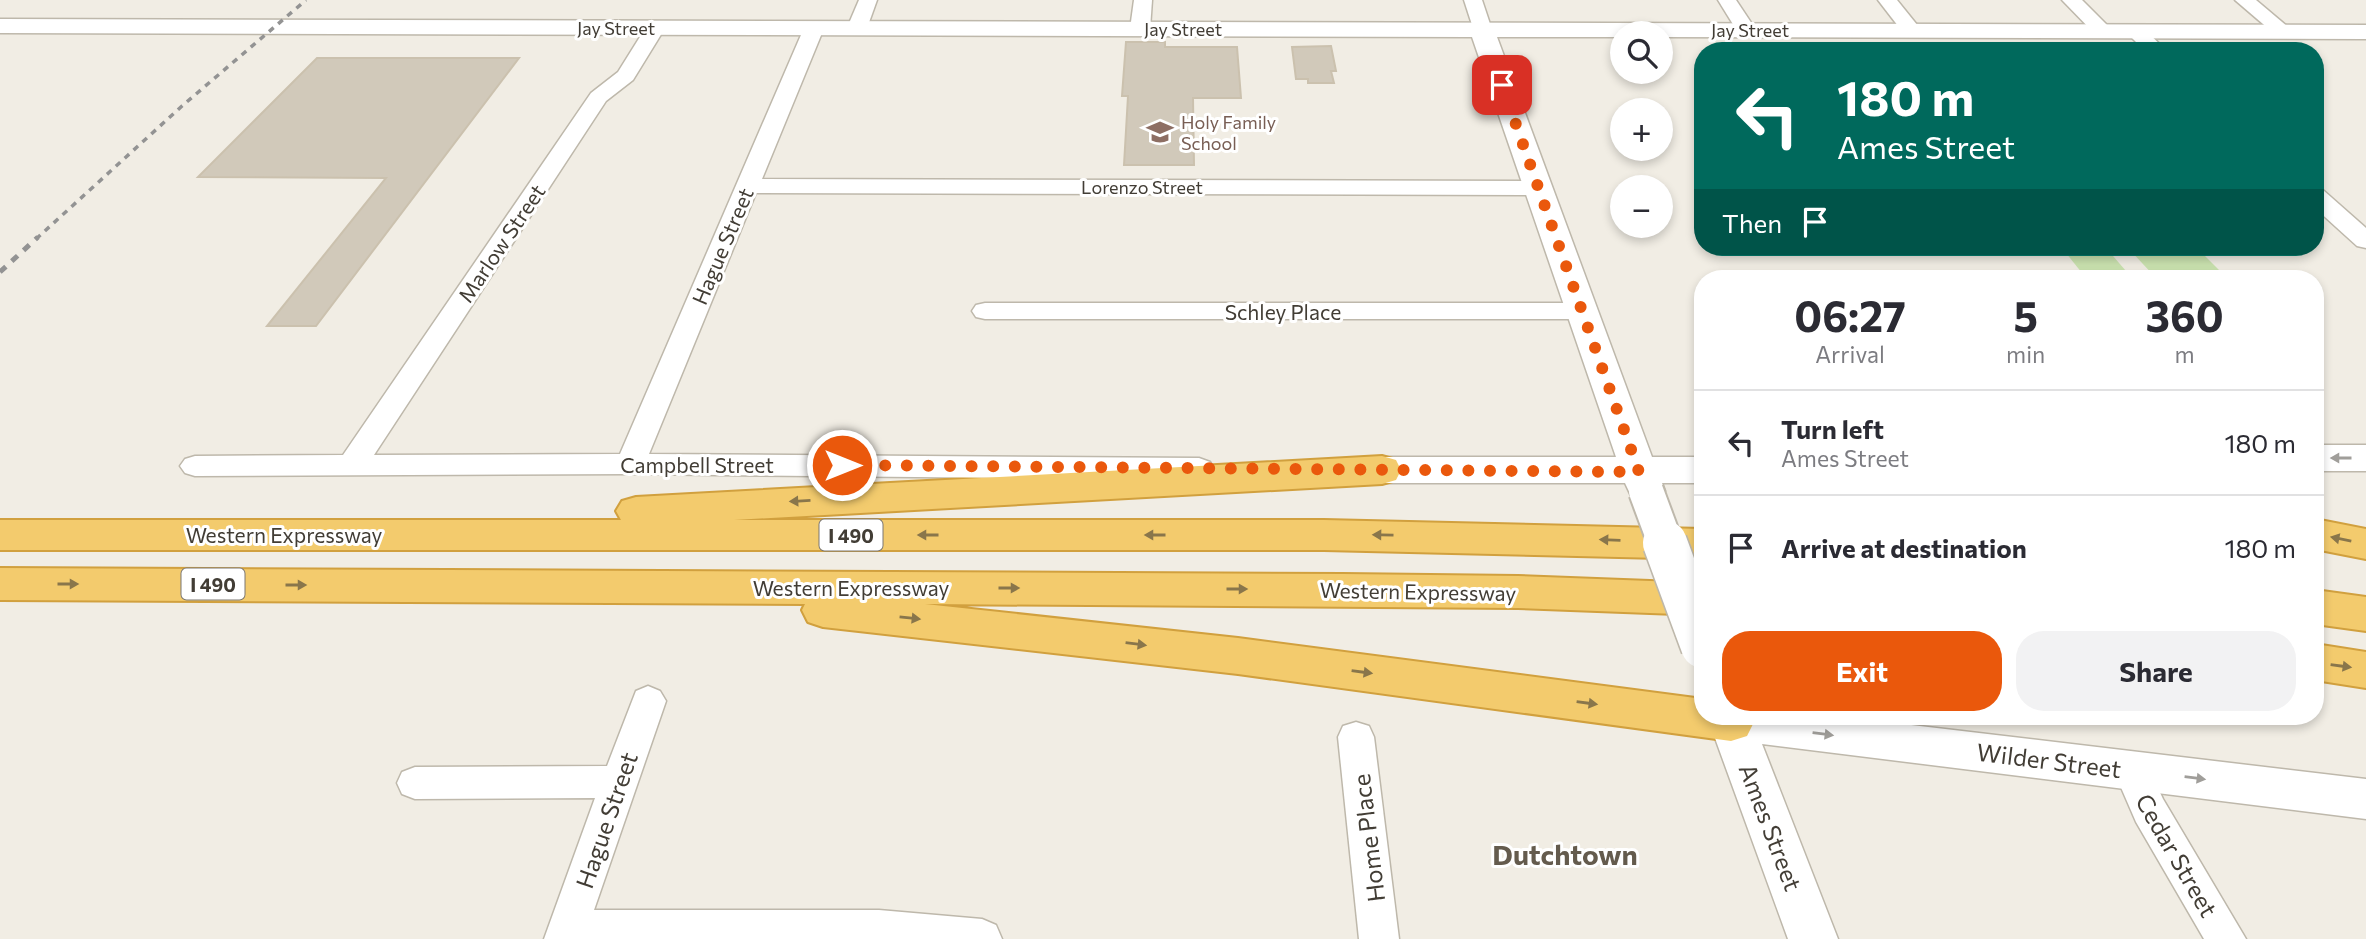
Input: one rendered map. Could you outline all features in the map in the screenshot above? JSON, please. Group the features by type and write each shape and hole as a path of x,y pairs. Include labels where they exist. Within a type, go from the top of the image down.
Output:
{"highway":[{"path":"168,534 395,525 1382,470"},
{"name":"Western Expressway","path":"0,535 1324,535 1694,544"},
{"path":"2324,536 2366,544"},
{"name":"Western Expressway","path":"0,584 1459,591 1694,599"},
{"path":"427,585 876,614 1694,714"},
{"path":"2324,608 2366,614"},
{"path":"2324,663 2366,670"}],"street":[{"path":"857,28 868,0"},
{"path":"1140,29 1143,0"},
{"path":"1473,0 1580,311 1694,621"},
{"path":"1727,0 1746,30"},
{"path":"1886,0 1912,31"},
{"path":"2071,0 2103,31"},
{"path":"2244,0 2284,32"},
{"name":"Jay Street","path":"0,26 2366,32"},
{"name":"Marlow Street","path":"352,465 598,97 626,76 656,28"},
{"name":"Hague Street","path":"630,464 814,28"},
{"path":"2135,31 2147,42"},
{"name":"Lorenzo Street","path":"747,186 1538,188"},
{"path":"2324,203 2366,241"},
{"name":"Schley Place","path":"985,311 1580,311"},
{"path":"2324,458 2366,458"},
{"name":"Campbell Street","path":"195,466 630,464 1382,470 1643,481 1694,472"},
{"name":"Hague Street","path":"566,934 648,701"},
{"name":"Ames Street","path":"1732,725 1813,939"},
{"name":"Wilder Street","path":"1778,725 2366,799"},
{"name":"Home Place","path":"1356,737 1379,939"},
{"name":"Cedar Street","path":"2130,769 2149,810 2226,939"},
{"path":"415,783 619,782"},
{"path":"566,934 879,929 982,939"}],"green space":[{"path":"2068,256 2113,256 2125,270 2080,270"},
{"path":"2136,256 2205,256 2219,270 2149,270"}],"building":[{"name":"Holy Family School","path":"1126,42 1165,42 1165,47 1237,47 1241,98 1193,98 1194,165 1124,165 1128,96 1122,96"},
{"path":"1331,46 1336,71 1331,71 1334,83 1308,83 1308,79 1296,79 1292,47"},
{"path":"317,58 519,58 316,326 267,326 386,178 198,177"}],"railway":[{"path":"36,239 182,106 306,0"},
{"path":"0,272 38,237"}],"place":[{"name":"Holy Family School","path":"1160,132"}],"district":[{"name":"Dutchtown","path":"1565,854"}],"route":[{"path":"842,465 1639,472 1502,85"}]}
